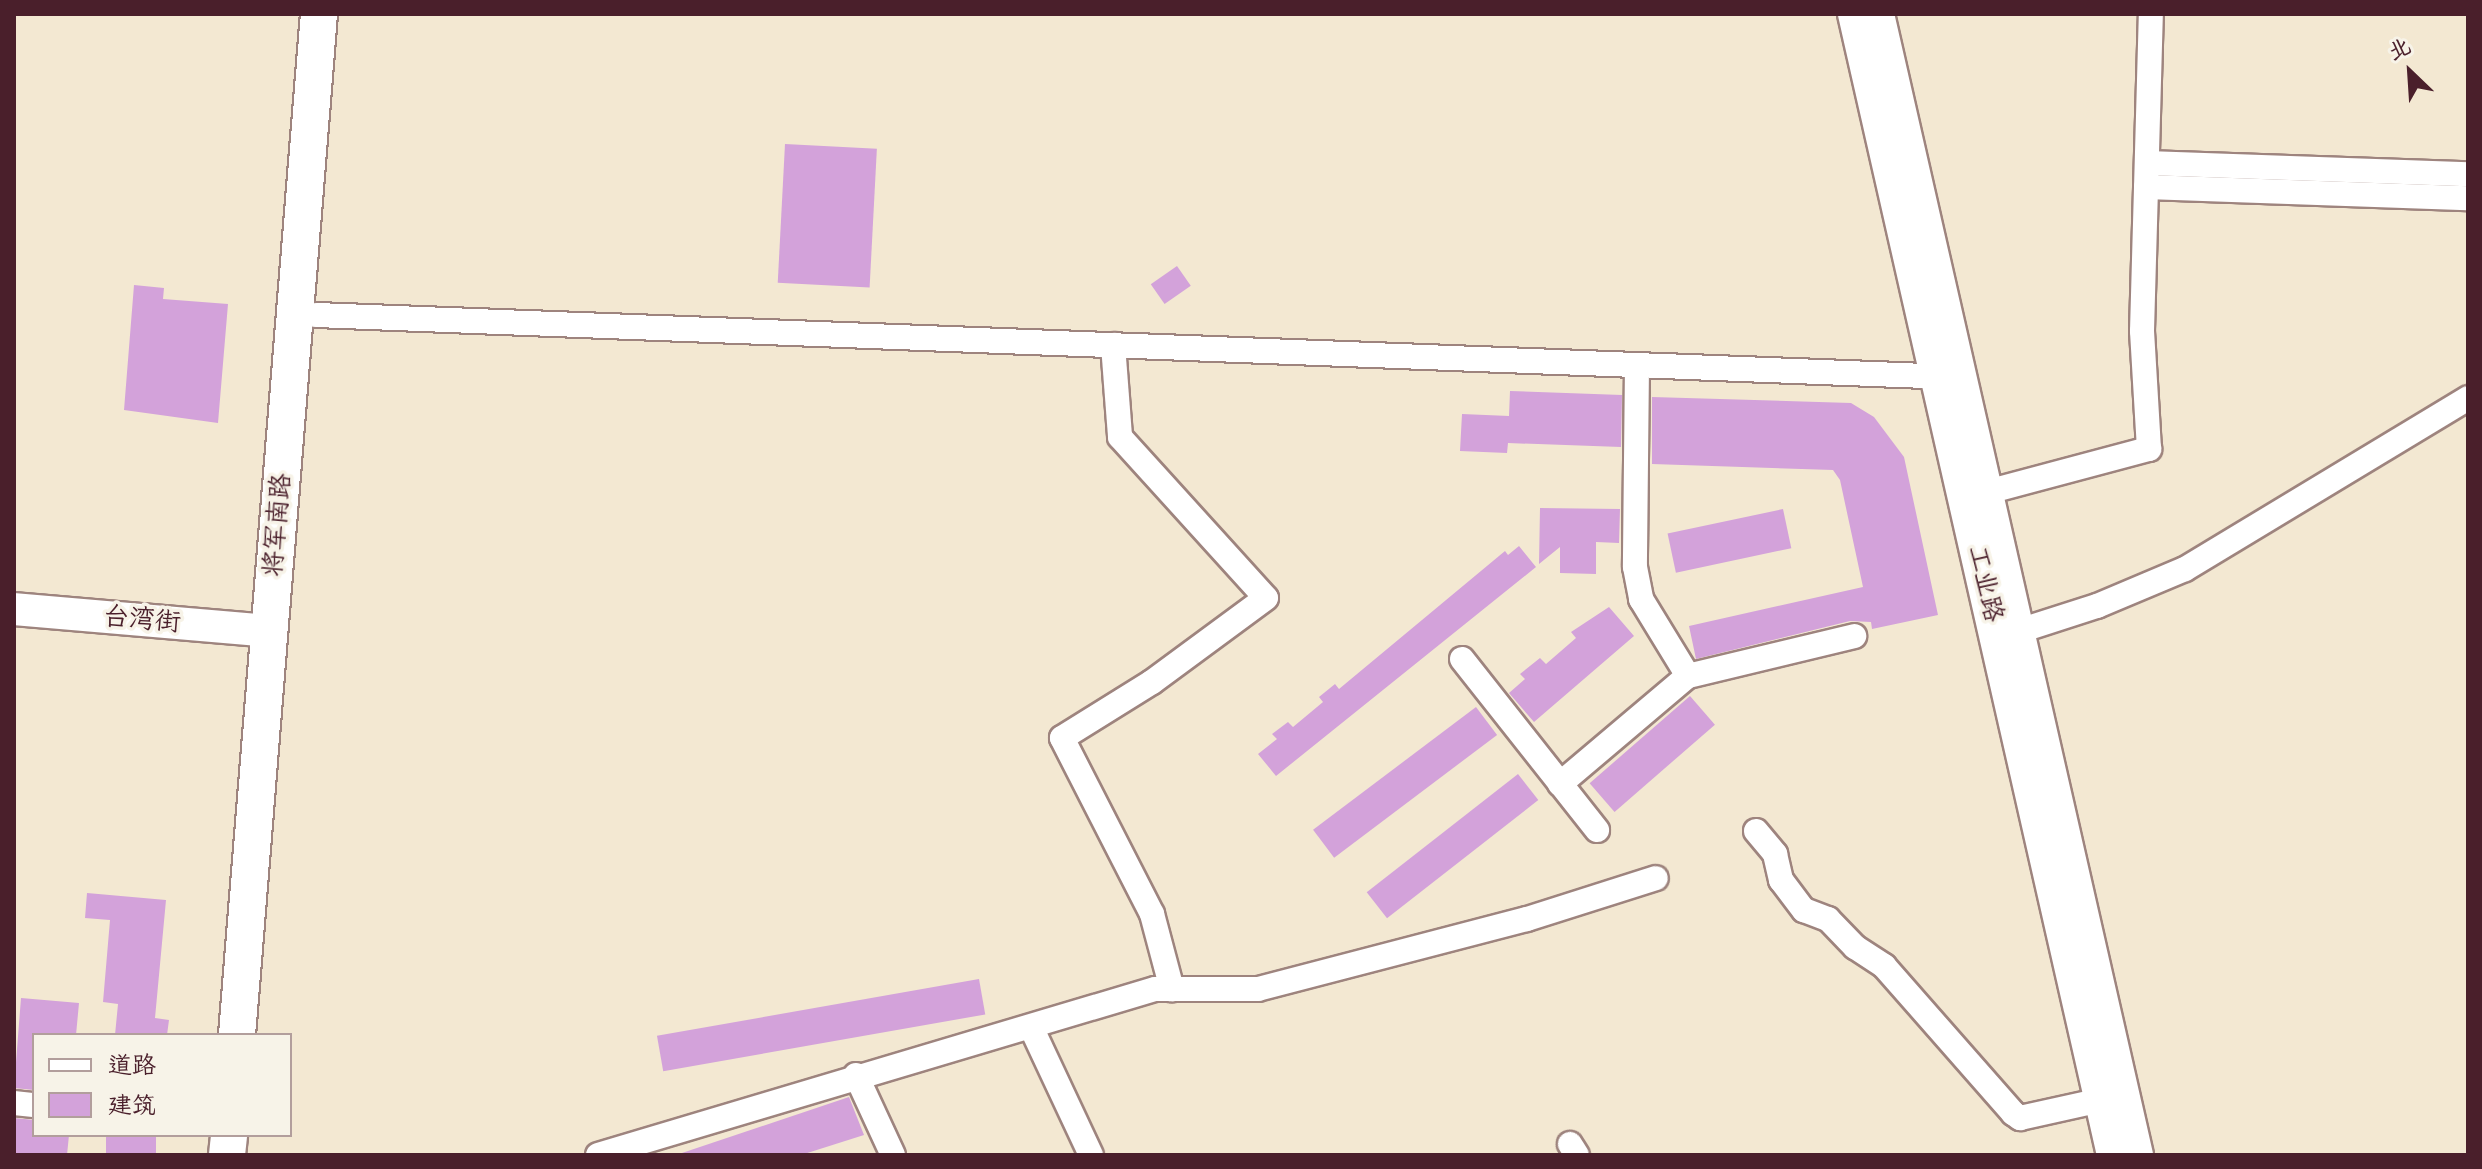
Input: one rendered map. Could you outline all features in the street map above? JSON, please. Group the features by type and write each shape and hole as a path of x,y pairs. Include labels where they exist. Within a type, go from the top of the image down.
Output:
{"highway":[{"name":"将军南路","path":"237,1033 319,14"},
{"name":"将军南路","path":"259,1033 341,14"}],"main road":[{"name":"工业路","path":"1854,14 1949,376 1987,492 2137,1155"},
{"name":"工业路","path":"1878,14 1949,376 2113,1155"},
{"name":"台湾街","path":"14,609 270,631"}],"street":[{"path":"1987,492 2149,449 2142,331 2151,14"},
{"path":"2146,175 2468,174"},
{"path":"2146,175 2468,198"},
{"path":"316,315 1949,376"},
{"path":"1113,345 1120,437 1266,598 1152,682 1062,738 1152,914 1172,989"},
{"path":"1637,365 1635,567 1641,599 1688,676"},
{"path":"2019,631 2097,606 2197,562 2468,398"},
{"path":"1560,784 1688,676 1854,636"},
{"path":"1462,659 1597,830"},
{"path":"1756,831 1775,854 1785,887 1804,910 1828,919 1884,966 2013,1113 2020,1118 2101,1100"},
{"path":"598,1155 856,1075 1032,1029 1155,989 1258,989 1527,919 1656,878"},
{"path":"1032,1029 1091,1155"},
{"path":"856,1075 893,1155"}],"building":[{"path":"785,144 877,149 870,288 778,283"},
{"path":"1177,266 1191,286 1165,304 1151,284"},
{"path":"134,285 164,288 163,299 228,304 218,423 124,410"},
{"path":"1510,391 1622,395 1621,447 1508,443 1507,453 1460,451 1462,414 1509,416"},
{"path":"1652,397 1851,403 1874,417 1904,457 1938,615 1872,629 1871,622 1850,621 1696,659 1689,626 1863,587 1840,480 1833,470 1652,464"},
{"path":"1540,508 1620,509 1619,543 1596,542 1596,574 1560,573 1560,547 1539,564"},
{"path":"1783,509 1791,548 1676,573 1668,534"},
{"path":"1519,546 1536,567 1276,776 1258,754 1277,739 1272,734 1288,722 1293,727 1323,702 1319,697 1335,684 1339,689 1505,551 1508,555"},
{"path":"1609,607 1634,636 1534,722 1509,693 1525,679 1520,674 1540,658 1546,664 1576,638 1571,632"},
{"path":"1690,696 1715,725 1615,812 1590,783"},
{"path":"1476,707 1497,735 1334,858 1313,830"},
{"path":"1518,774 1538,800 1387,918 1367,892"},
{"path":"87,893 166,900 155,1018 169,1020 167,1033 115,1033 118,1004 103,1002 110,920 85,918"},
{"path":"979,979 985,1014 663,1071 657,1036"},
{"path":"21,998 79,1003 76,1033 32,1033 32,1090 14,1088"},
{"path":"849,1097 864,1135 801,1155 676,1155"},
{"path":"14,1118 32,1120 32,1137 69,1137 67,1155 14,1155"},
{"path":"106,1137 156,1137 156,1155 106,1155"}]}
